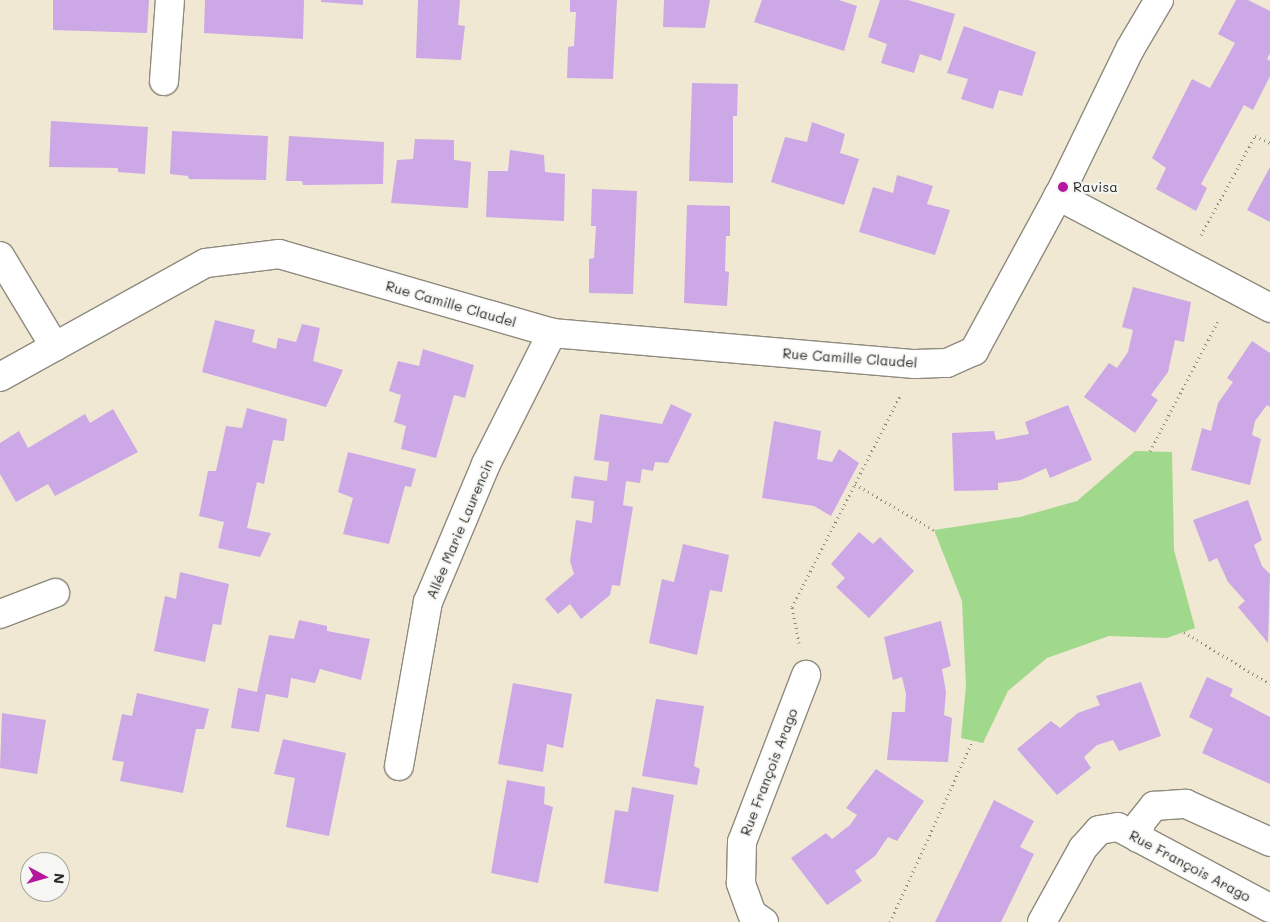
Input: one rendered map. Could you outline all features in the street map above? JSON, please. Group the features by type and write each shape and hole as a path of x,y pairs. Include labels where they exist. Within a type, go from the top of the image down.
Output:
{"street":[{"path":"164,81 170,0"},
{"path":"1159,0 1130,49 1058,196 1270,308"},
{"name":"Rue Camille Claudel","path":"0,377 206,263 279,254 552,333 915,364 947,363 974,351 1058,196"},
{"path":"0,256 55,347"},
{"name":"Allée Marie Laurencin","path":"399,766 428,602 486,464 552,333"},
{"path":"0,614 55,593"},
{"name":"Rue François Arago","path":"764,922 752,914 740,882 742,842 806,675"},
{"path":"1138,838 1141,822 1154,806 1186,804 1270,842"},
{"name":"Rue François Arago","path":"1042,922 1083,848 1099,830 1118,827 1270,908"}],"path":[{"path":"1185,264 1255,136 1270,143"},
{"path":"1150,451 1234,290"},
{"path":"806,675 792,607 915,364"},
{"path":"855,484 934,530"},
{"path":"1184,632 1270,684"},
{"path":"890,922 973,740"}],"green space":[{"path":"1135,451 1172,452 1174,550 1195,628 1167,638 1109,636 1047,658 1008,691 983,743 961,738 966,686 962,601 934,530 1020,517 1077,501"}],"building":[{"path":"53,0 149,0 147,33 53,30"},
{"path":"205,0 304,0 303,39 204,33"},
{"path":"321,0 363,0 363,5 321,2"},
{"path":"418,0 460,0 458,25 465,26 461,60 416,58"},
{"path":"570,0 617,0 613,79 567,78 568,47 574,46 576,12 570,12"},
{"path":"664,0 710,0 705,28 663,27"},
{"path":"762,0 839,0 857,6 844,51 754,22"},
{"path":"880,0 908,0 955,14 941,61 920,54 914,73 881,63 887,44 868,37"},
{"path":"1236,0 1248,0 1270,11 1270,53 1267,59 1270,61 1270,76 1253,110 1244,105 1201,184 1207,188 1196,211 1156,189 1166,168 1152,158 1192,79 1210,88 1235,43 1218,34"},
{"path":"964,26 1036,52 1022,96 999,90 993,109 961,99 968,79 947,73"},
{"path":"692,83 738,84 737,116 733,116 733,183 689,181"},
{"path":"51,121 148,127 145,174 118,172 118,168 49,167"},
{"path":"812,122 845,134 840,153 859,159 844,205 771,182 785,137 807,142"},
{"path":"172,131 268,136 266,180 189,179 188,176 170,174"},
{"path":"289,136 384,142 383,184 303,185 302,181 286,181"},
{"path":"415,139 454,140 454,160 471,162 468,208 391,203 397,160 413,159"},
{"path":"510,150 544,155 545,172 565,174 564,221 486,217 488,171 508,171"},
{"path":"1270,167 1270,222 1247,210"},
{"path":"897,175 933,186 927,204 950,210 935,255 859,232 873,187 893,193"},
{"path":"592,189 637,191 633,294 589,293 589,259 594,258 596,226 591,226"},
{"path":"687,205 730,206 730,236 726,236 725,271 729,272 727,306 684,303"},
{"path":"1133,287 1191,302 1184,342 1175,340 1168,372 1151,395 1158,400 1135,433 1084,397 1109,363 1117,368 1128,352 1133,330 1122,327"},
{"path":"215,320 255,330 252,342 276,349 278,338 296,342 302,324 320,328 313,361 343,370 326,407 202,372"},
{"path":"1252,341 1270,353 1270,407 1267,405 1255,421 1252,435 1261,439 1250,485 1191,470 1202,428 1211,431 1218,403 1233,382 1227,378"},
{"path":"423,349 474,365 465,398 454,395 436,458 401,449 406,426 394,422 401,395 389,391 398,361 419,366"},
{"path":"671,404 692,414 668,463 655,462 653,471 642,469 640,483 626,481 623,505 633,507 620,586 612,585 610,595 581,619 570,604 558,614 545,599 574,574 570,561 576,520 592,523 594,501 571,498 574,476 607,481 609,462 594,460 600,414 662,424"},
{"path":"1068,405 1092,460 1050,478 1046,468 1021,480 998,483 998,490 954,491 952,433 994,431 996,440 1029,434 1025,422"},
{"path":"247,408 287,419 284,441 273,440 264,484 257,482 247,528 271,533 260,557 218,548 224,522 199,516 208,471 216,471 226,426 242,428"},
{"path":"113,409 138,452 55,496 48,484 16,502 0,474 0,443 19,431 28,448 85,414 90,423"},
{"path":"774,421 821,431 817,459 832,462 839,449 859,463 831,516 814,506 762,498"},
{"path":"348,452 416,469 411,487 405,486 389,544 343,534 353,498 338,492"},
{"path":"1248,500 1262,540 1254,545 1262,566 1270,574 1268,643 1238,607 1245,601 1228,582 1217,558 1209,562 1193,520"},
{"path":"859,532 873,544 880,537 914,571 869,618 836,587 845,578 831,564"},
{"path":"683,544 729,555 722,592 710,590 697,655 649,643 662,579 674,582"},
{"path":"180,572 229,584 221,625 213,624 205,662 154,651 165,596 176,599"},
{"path":"299,620 327,626 327,631 370,639 361,680 320,669 315,683 291,678 288,698 266,694 259,732 231,728 238,688 257,692 269,635 294,639"},
{"path":"941,621 951,666 942,669 946,692 944,715 952,718 948,762 887,760 892,712 905,712 906,694 902,677 893,680 884,637"},
{"path":"1207,677 1233,689 1230,696 1270,717 1270,784 1202,753 1213,729 1189,717"},
{"path":"1141,682 1161,736 1119,751 1113,740 1097,745 1084,757 1091,768 1057,795 1017,749 1051,721 1060,728 1078,713 1100,705 1096,696"},
{"path":"513,683 572,694 563,748 547,744 543,772 498,764"},
{"path":"137,693 209,709 204,729 196,729 183,793 120,781 124,762 112,760 122,714 132,716"},
{"path":"656,699 704,706 694,766 700,769 697,785 642,776"},
{"path":"2,713 46,720 37,774 0,768"},
{"path":"283,739 346,753 329,836 286,827 295,778 274,774"},
{"path":"876,769 924,801 897,841 888,837 875,856 855,871 862,881 827,905 791,858 826,833 832,839 850,825 857,815 846,808"},
{"path":"507,780 545,787 544,804 553,807 538,883 491,873"},
{"path":"632,787 674,795 658,892 604,883 615,810 628,812"},
{"path":"994,800 1034,821 1020,847 1034,854 1001,922 935,922"}],"place":[{"name":"Ravisa","path":"1063,187"}]}
